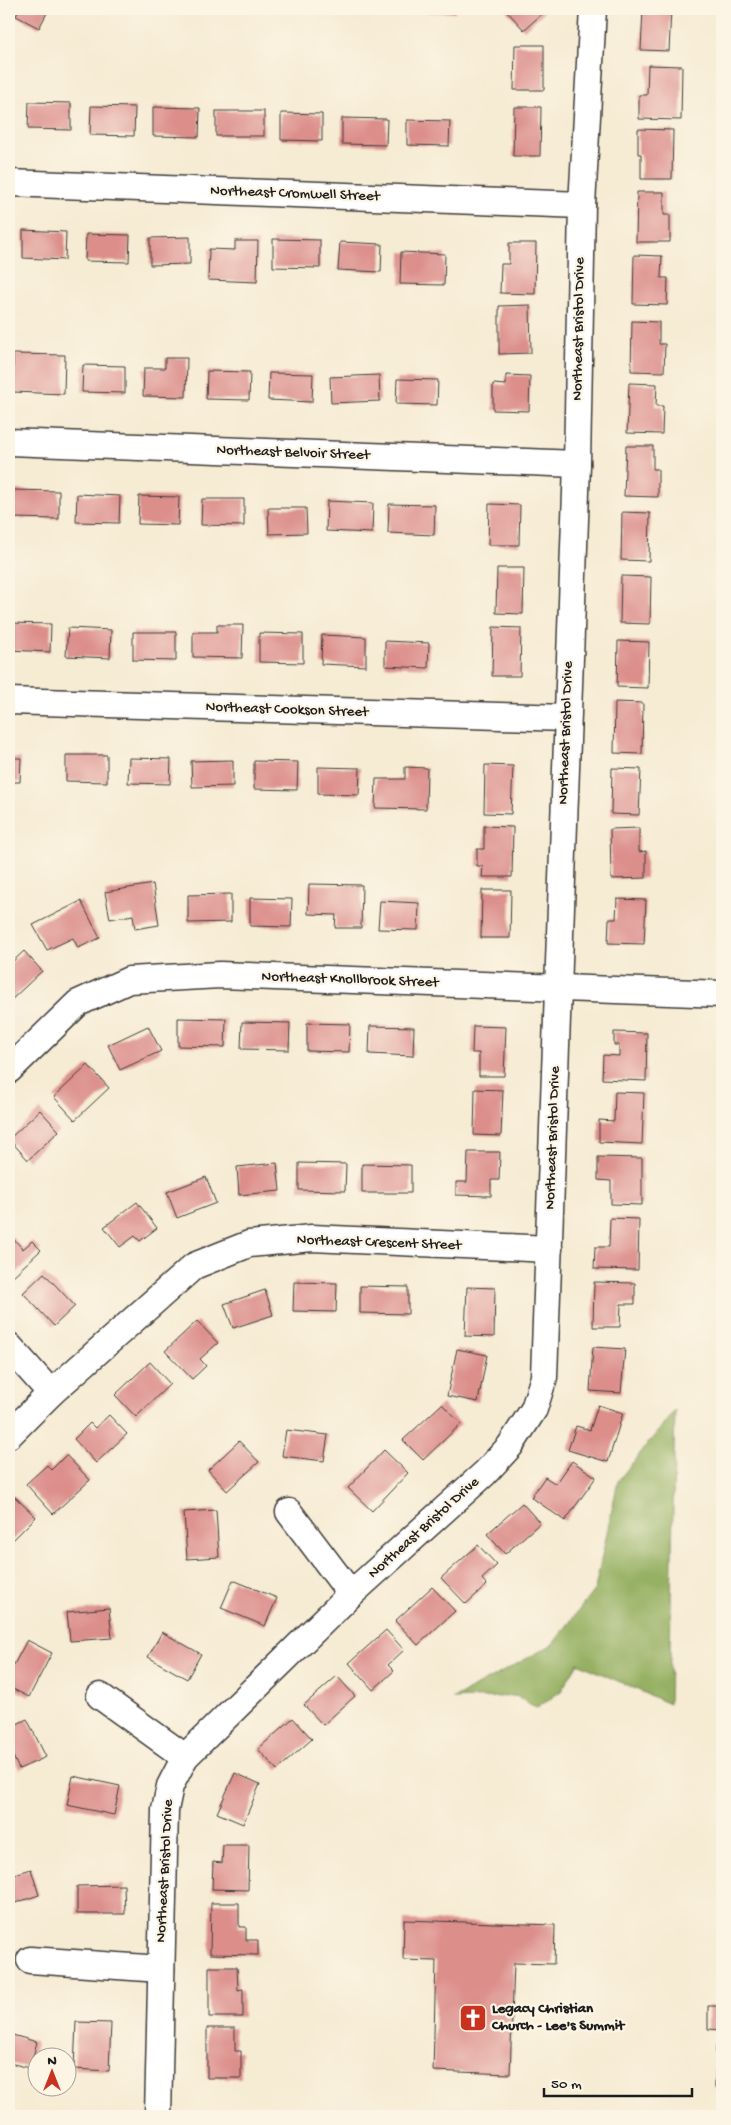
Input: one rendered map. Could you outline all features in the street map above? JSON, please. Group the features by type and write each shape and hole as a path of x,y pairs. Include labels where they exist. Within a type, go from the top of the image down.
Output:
{"street":[{"name":"Northeast Bristol Drive","path":"158,2116 165,1810 170,1786 185,1756 351,1594 485,1473 510,1446 534,1409 544,1378 559,989 566,718 576,464 582,205 593,9"},
{"name":"Northeast Cromwell Street","path":"9,183 582,205"},
{"name":"Northeast Belvoir Street","path":"9,442 576,464"},
{"name":"Northeast Cookson Street","path":"9,701 566,718"},
{"name":"Northeast Knollbrook Street","path":"9,1070 78,1003 129,980 220,975 722,994"},
{"name":"Northeast Crescent Street","path":"9,1435 51,1392 194,1266 249,1244 312,1238 549,1249"},
{"path":"9,1346 51,1392"},
{"path":"289,1512 351,1594"},
{"path":"100,1696 185,1756"},
{"path":"30,1960 160,1969"}],"green space":[{"path":"675,1410 669,1704 578,1663 561,1691 537,1708 516,1696 453,1699 553,1644 595,1589 618,1481"}],"building":[{"path":"19,9 49,9 39,28 16,16"},
{"path":"410,9 455,9 455,13 410,12"},
{"path":"505,9 541,9 544,12 524,30"},
{"path":"643,9 671,9 669,51 641,50"},
{"path":"515,45 544,45 544,90 514,90"},
{"path":"648,65 682,66 681,120 639,119 639,95 647,95"},
{"path":"29,102 71,103 71,130 28,129"},
{"path":"91,106 135,107 134,136 90,135"},
{"path":"153,107 200,108 199,137 153,136"},
{"path":"514,107 541,107 540,156 513,156"},
{"path":"216,111 264,111 264,136 216,136"},
{"path":"281,113 322,114 322,141 281,140"},
{"path":"342,118 387,119 386,145 342,144"},
{"path":"407,120 450,121 449,146 407,145"},
{"path":"638,129 673,130 672,179 641,179"},
{"path":"637,192 664,192 664,215 670,215 670,242 636,242"},
{"path":"23,230 66,232 65,260 23,258"},
{"path":"86,234 130,235 129,262 85,261"},
{"path":"190,237 190,264 150,265 150,238"},
{"path":"273,239 320,240 320,268 273,267"},
{"path":"235,241 258,241 257,282 208,280 209,249 235,250"},
{"path":"340,242 382,244 381,272 338,270"},
{"path":"509,243 536,243 535,294 500,293 501,264 509,264"},
{"path":"401,252 445,254 444,285 400,284"},
{"path":"634,255 662,256 661,278 668,278 667,305 633,304"},
{"path":"530,305 531,353 499,354 499,306"},
{"path":"632,321 659,322 659,344 665,344 664,372 631,371"},
{"path":"13,354 65,355 64,394 13,392"},
{"path":"165,358 187,358 186,397 143,396 144,368 165,368"},
{"path":"83,365 125,366 125,393 82,392"},
{"path":"207,371 250,372 249,400 206,399"},
{"path":"269,373 313,374 312,402 268,400"},
{"path":"379,375 380,401 331,403 330,377"},
{"path":"506,375 530,376 529,411 493,410 493,384 506,385"},
{"path":"397,379 438,380 437,405 396,404"},
{"path":"629,383 657,384 656,406 663,406 662,434 627,433"},
{"path":"626,446 653,446 653,469 658,469 658,497 624,496"},
{"path":"11,490 59,491 59,519 11,518"},
{"path":"77,494 120,496 119,523 76,522"},
{"path":"139,496 179,497 178,525 138,524"},
{"path":"202,499 244,499 244,526 201,525"},
{"path":"327,501 373,503 372,533 326,531"},
{"path":"389,504 435,505 434,535 388,533"},
{"path":"489,504 520,505 519,545 488,545"},
{"path":"268,508 306,508 307,533 269,534"},
{"path":"622,512 650,513 649,561 621,560"},
{"path":"497,568 524,568 523,614 496,613"},
{"path":"621,576 651,577 650,624 620,623"},
{"path":"9,623 51,624 50,652 9,650"},
{"path":"217,625 243,625 242,658 193,657 193,632 217,632"},
{"path":"493,627 521,628 520,676 492,676"},
{"path":"68,628 111,630 110,658 66,656"},
{"path":"133,632 176,632 176,661 133,660"},
{"path":"259,633 303,634 303,663 259,662"},
{"path":"322,635 366,637 366,666 321,664"},
{"path":"385,641 429,643 428,668 385,666"},
{"path":"618,641 649,642 648,688 617,687"},
{"path":"615,702 643,703 642,754 614,753"},
{"path":"9,752 11,752 11,758 21,758 20,782 9,782"},
{"path":"66,755 107,755 107,782 66,781"},
{"path":"129,758 171,759 170,784 128,783"},
{"path":"233,760 233,786 192,787 191,761"},
{"path":"254,761 298,762 297,790 254,789"},
{"path":"485,765 513,766 511,814 484,813"},
{"path":"318,767 360,768 359,795 318,794"},
{"path":"405,767 427,768 426,809 375,808 376,779 405,779"},
{"path":"612,768 641,769 639,815 611,814"},
{"path":"484,826 513,827 512,877 482,877 483,866 477,866 477,849 484,849"},
{"path":"639,828 639,852 646,851 646,878 611,879 610,829"},
{"path":"153,884 159,925 135,929 133,915 110,919 105,892"},
{"path":"309,884 362,885 361,928 335,928 336,915 308,914"},
{"path":"482,890 511,890 510,938 481,938"},
{"path":"231,894 231,922 188,923 188,895"},
{"path":"250,898 292,899 291,927 250,926"},
{"path":"617,899 646,900 644,944 608,943 609,919 616,919"},
{"path":"81,901 100,938 78,948 73,938 47,950 33,925"},
{"path":"380,901 419,903 418,930 378,929"},
{"path":"24,951 42,971 9,1002 9,965"},
{"path":"178,1018 226,1019 225,1047 178,1046"},
{"path":"242,1022 290,1023 289,1050 241,1049"},
{"path":"307,1023 350,1024 349,1052 307,1051"},
{"path":"148,1026 161,1051 120,1070 108,1045"},
{"path":"370,1026 414,1027 413,1056 369,1054"},
{"path":"473,1026 506,1027 504,1076 479,1076 479,1053 472,1053"},
{"path":"614,1032 647,1033 646,1081 602,1079 603,1055 619,1056 619,1045 614,1045"},
{"path":"88,1065 109,1088 75,1120 54,1097"},
{"path":"475,1089 503,1090 501,1136 474,1135"},
{"path":"615,1092 644,1093 642,1144 599,1142 599,1120 614,1121"},
{"path":"40,1110 59,1131 28,1160 9,1139"},
{"path":"468,1152 500,1152 499,1180 491,1180 491,1196 456,1195 456,1182 467,1182"},
{"path":"598,1157 642,1158 642,1205 611,1204 611,1181 598,1180"},
{"path":"277,1163 280,1191 239,1195 237,1167"},
{"path":"299,1163 346,1164 345,1191 299,1190"},
{"path":"362,1164 411,1165 411,1193 362,1193"},
{"path":"206,1177 216,1203 177,1218 167,1192"},
{"path":"137,1202 157,1228 140,1241 135,1236 120,1247 104,1227"},
{"path":"610,1218 639,1219 638,1270 594,1269 595,1247 609,1247"},
{"path":"9,1234 23,1249 32,1241 41,1250 11,1278 9,1276"},
{"path":"44,1273 75,1306 54,1326 23,1293"},
{"path":"294,1282 337,1283 336,1312 293,1311"},
{"path":"594,1282 635,1283 635,1304 621,1304 620,1327 593,1327"},
{"path":"360,1286 408,1287 408,1314 360,1313"},
{"path":"467,1287 495,1288 494,1337 465,1336"},
{"path":"265,1290 273,1315 233,1328 224,1304"},
{"path":"197,1321 218,1343 200,1359 206,1366 192,1379 165,1351"},
{"path":"593,1347 625,1349 621,1393 590,1391"},
{"path":"457,1349 487,1355 478,1402 447,1396"},
{"path":"150,1362 170,1384 136,1417 115,1395"},
{"path":"442,1404 461,1424 423,1460 403,1440"},
{"path":"598,1405 623,1413 608,1462 568,1450 576,1426 590,1430"},
{"path":"109,1415 127,1434 96,1463 74,1439 90,1423 95,1428"},
{"path":"286,1430 328,1435 324,1461 282,1456"},
{"path":"239,1441 259,1462 227,1491 208,1470"},
{"path":"384,1450 408,1473 372,1511 348,1488"},
{"path":"66,1455 90,1480 53,1514 26,1484 47,1465 51,1470"},
{"path":"572,1461 596,1477 565,1521 531,1497 545,1477 556,1484"},
{"path":"13,1495 36,1517 9,1544 9,1500"},
{"path":"522,1503 540,1523 505,1554 487,1534"},
{"path":"216,1510 219,1557 187,1559 184,1512"},
{"path":"478,1545 497,1565 482,1579 487,1585 466,1604 441,1578"},
{"path":"233,1580 277,1598 265,1626 221,1608"},
{"path":"432,1587 455,1611 418,1645 395,1621"},
{"path":"109,1608 112,1638 70,1641 67,1612"},
{"path":"386,1630 404,1650 388,1665 394,1671 373,1690 349,1663"},
{"path":"162,1632 201,1654 187,1679 148,1657"},
{"path":"27,1640 52,1653 29,1697 9,1687 9,1674"},
{"path":"337,1676 355,1696 323,1725 304,1705"},
{"path":"293,1718 312,1739 277,1770 258,1749"},
{"path":"27,1719 46,1757 19,1769 9,1748 9,1728"},
{"path":"235,1773 260,1784 243,1824 217,1813"},
{"path":"73,1776 120,1786 114,1815 67,1805"},
{"path":"223,1845 249,1845 248,1890 212,1889 213,1862 222,1863"},
{"path":"31,1869 39,1895 9,1905 9,1876"},
{"path":"124,1885 125,1914 77,1914 77,1886"},
{"path":"211,1903 239,1903 239,1927 246,1927 246,1940 258,1940 258,1955 210,1954"},
{"name":"Legacy Christian Church - Lee's Summit","path":"404,1920 555,1925 554,1964 514,1963 510,2074 433,2071 436,1961 403,1960"},
{"path":"209,1967 237,1967 238,1990 243,1989 243,2017 209,2017"},
{"path":"721,1975 722,2030 708,2029 708,2006 720,2006"},
{"path":"76,2022 111,2023 109,2071 78,2069 78,2048 75,2048"},
{"path":"207,2028 235,2028 235,2051 241,2051 241,2078 207,2078"},
{"path":"9,2034 37,2042 35,2048 28,2048 28,2068 9,2063"},
{"path":"716,2045 722,2045 722,2088 715,2088"}],"place":[{"name":"Legacy Christian Church - Lee's Summit","path":"473,2018"}]}
